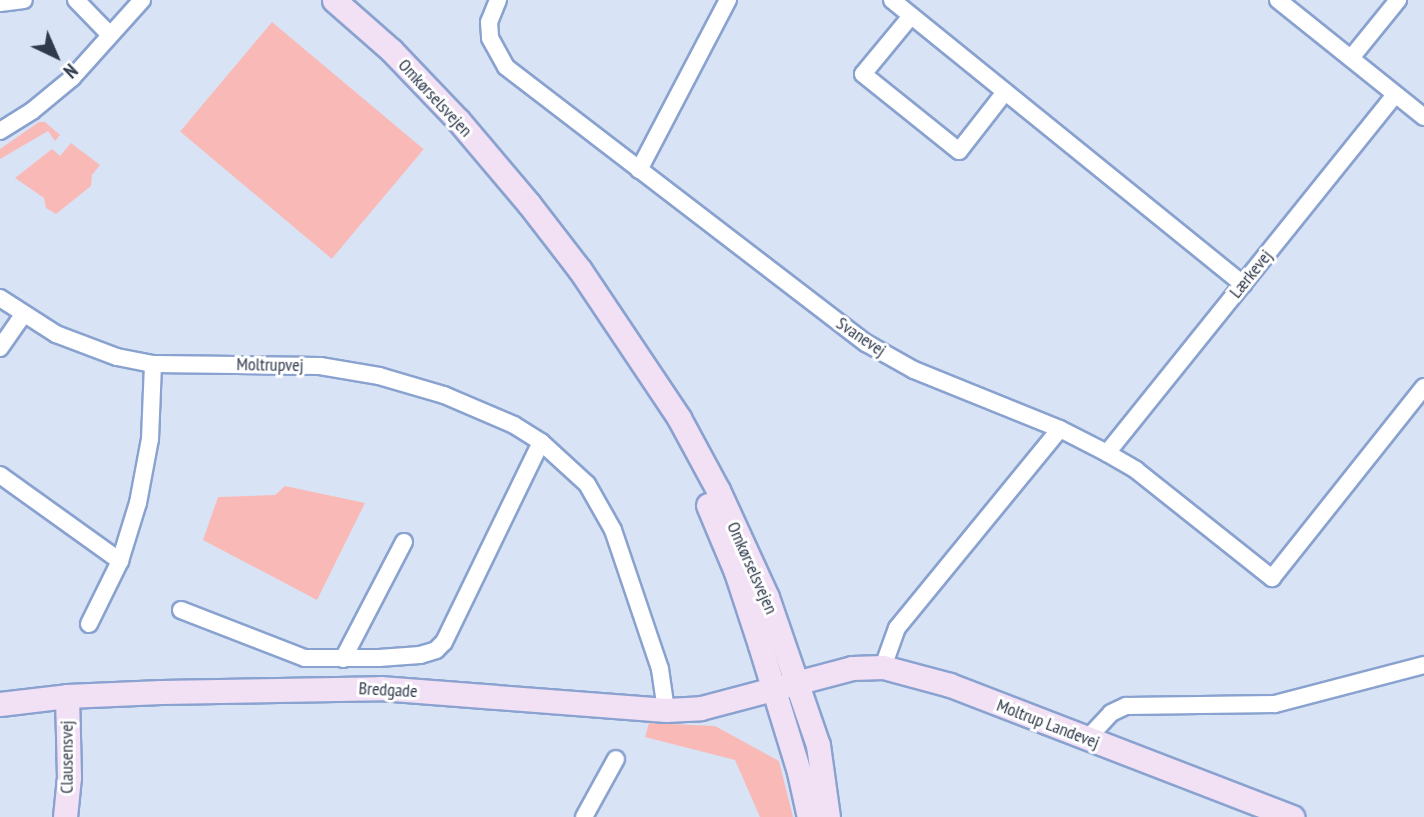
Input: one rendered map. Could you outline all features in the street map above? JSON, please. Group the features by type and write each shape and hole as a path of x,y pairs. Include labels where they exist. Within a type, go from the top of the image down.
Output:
{"main road":[{"name":"Omkørselsvejen","path":"334,0 391,50 458,120 580,270 679,418 718,490 767,597 818,745 828,817"},
{"name":"Omkørselsvejen","path":"625,340 669,419 724,542 774,688 809,817"},
{"path":"724,542 748,584 779,658 799,684"},
{"name":"Moltrup Landevej","path":"774,688 799,684 852,668 883,667 950,685 1258,811 1292,817"},
{"name":"Bredgade","path":"0,704 67,696 243,689 380,688 666,710 701,708 774,688"},
{"path":"774,688 790,701 797,714 817,789 828,817"},
{"name":"Clausensvej","path":"65,817 69,777 67,696"}],"street":[{"path":"0,3 24,0"},
{"path":"76,0 110,35"},
{"path":"0,131 32,111 72,78 142,0"},
{"name":"Svanevej","path":"498,0 489,22 490,38 506,67 866,343 914,370 1060,429 1107,453 1136,470 1272,578 1411,404"},
{"path":"639,170 728,0"},
{"path":"892,0 1242,284"},
{"path":"1278,0 1424,117"},
{"path":"1351,58 1398,0"},
{"path":"911,16 863,74 884,91 959,151 1005,92"},
{"name":"Lærkevej","path":"1107,453 1395,94"},
{"name":"Moltrupvej","path":"0,298 56,334 88,347 153,364 320,366 379,376 444,395 513,425 541,442 587,485 613,530 660,669 666,710"},
{"path":"0,348 23,315"},
{"path":"89,624 120,561 138,503 150,439 153,364"},
{"path":"1424,387 1411,404 1424,415"},
{"path":"883,667 897,628 1060,429"},
{"path":"181,610 305,657 343,659 420,655 436,650 444,642 541,442"},
{"path":"0,475 120,561"},
{"path":"343,659 404,542"},
{"path":"1087,739 1111,713 1126,706 1275,704 1424,665"},
{"path":"584,817 616,759"}],"shaded area":[{"path":"272,22 424,149 332,259 180,132"},
{"path":"39,122 45,122 60,135 55,141 48,131 0,159 0,149"},
{"path":"71,143 100,165 92,175 91,186 56,214 46,208 44,198 15,178 52,149 60,156"},
{"path":"285,486 365,503 317,600 203,540 218,497 275,495"},
{"path":"649,723 715,726 779,761 793,817 760,817 735,760 645,737"}]}
